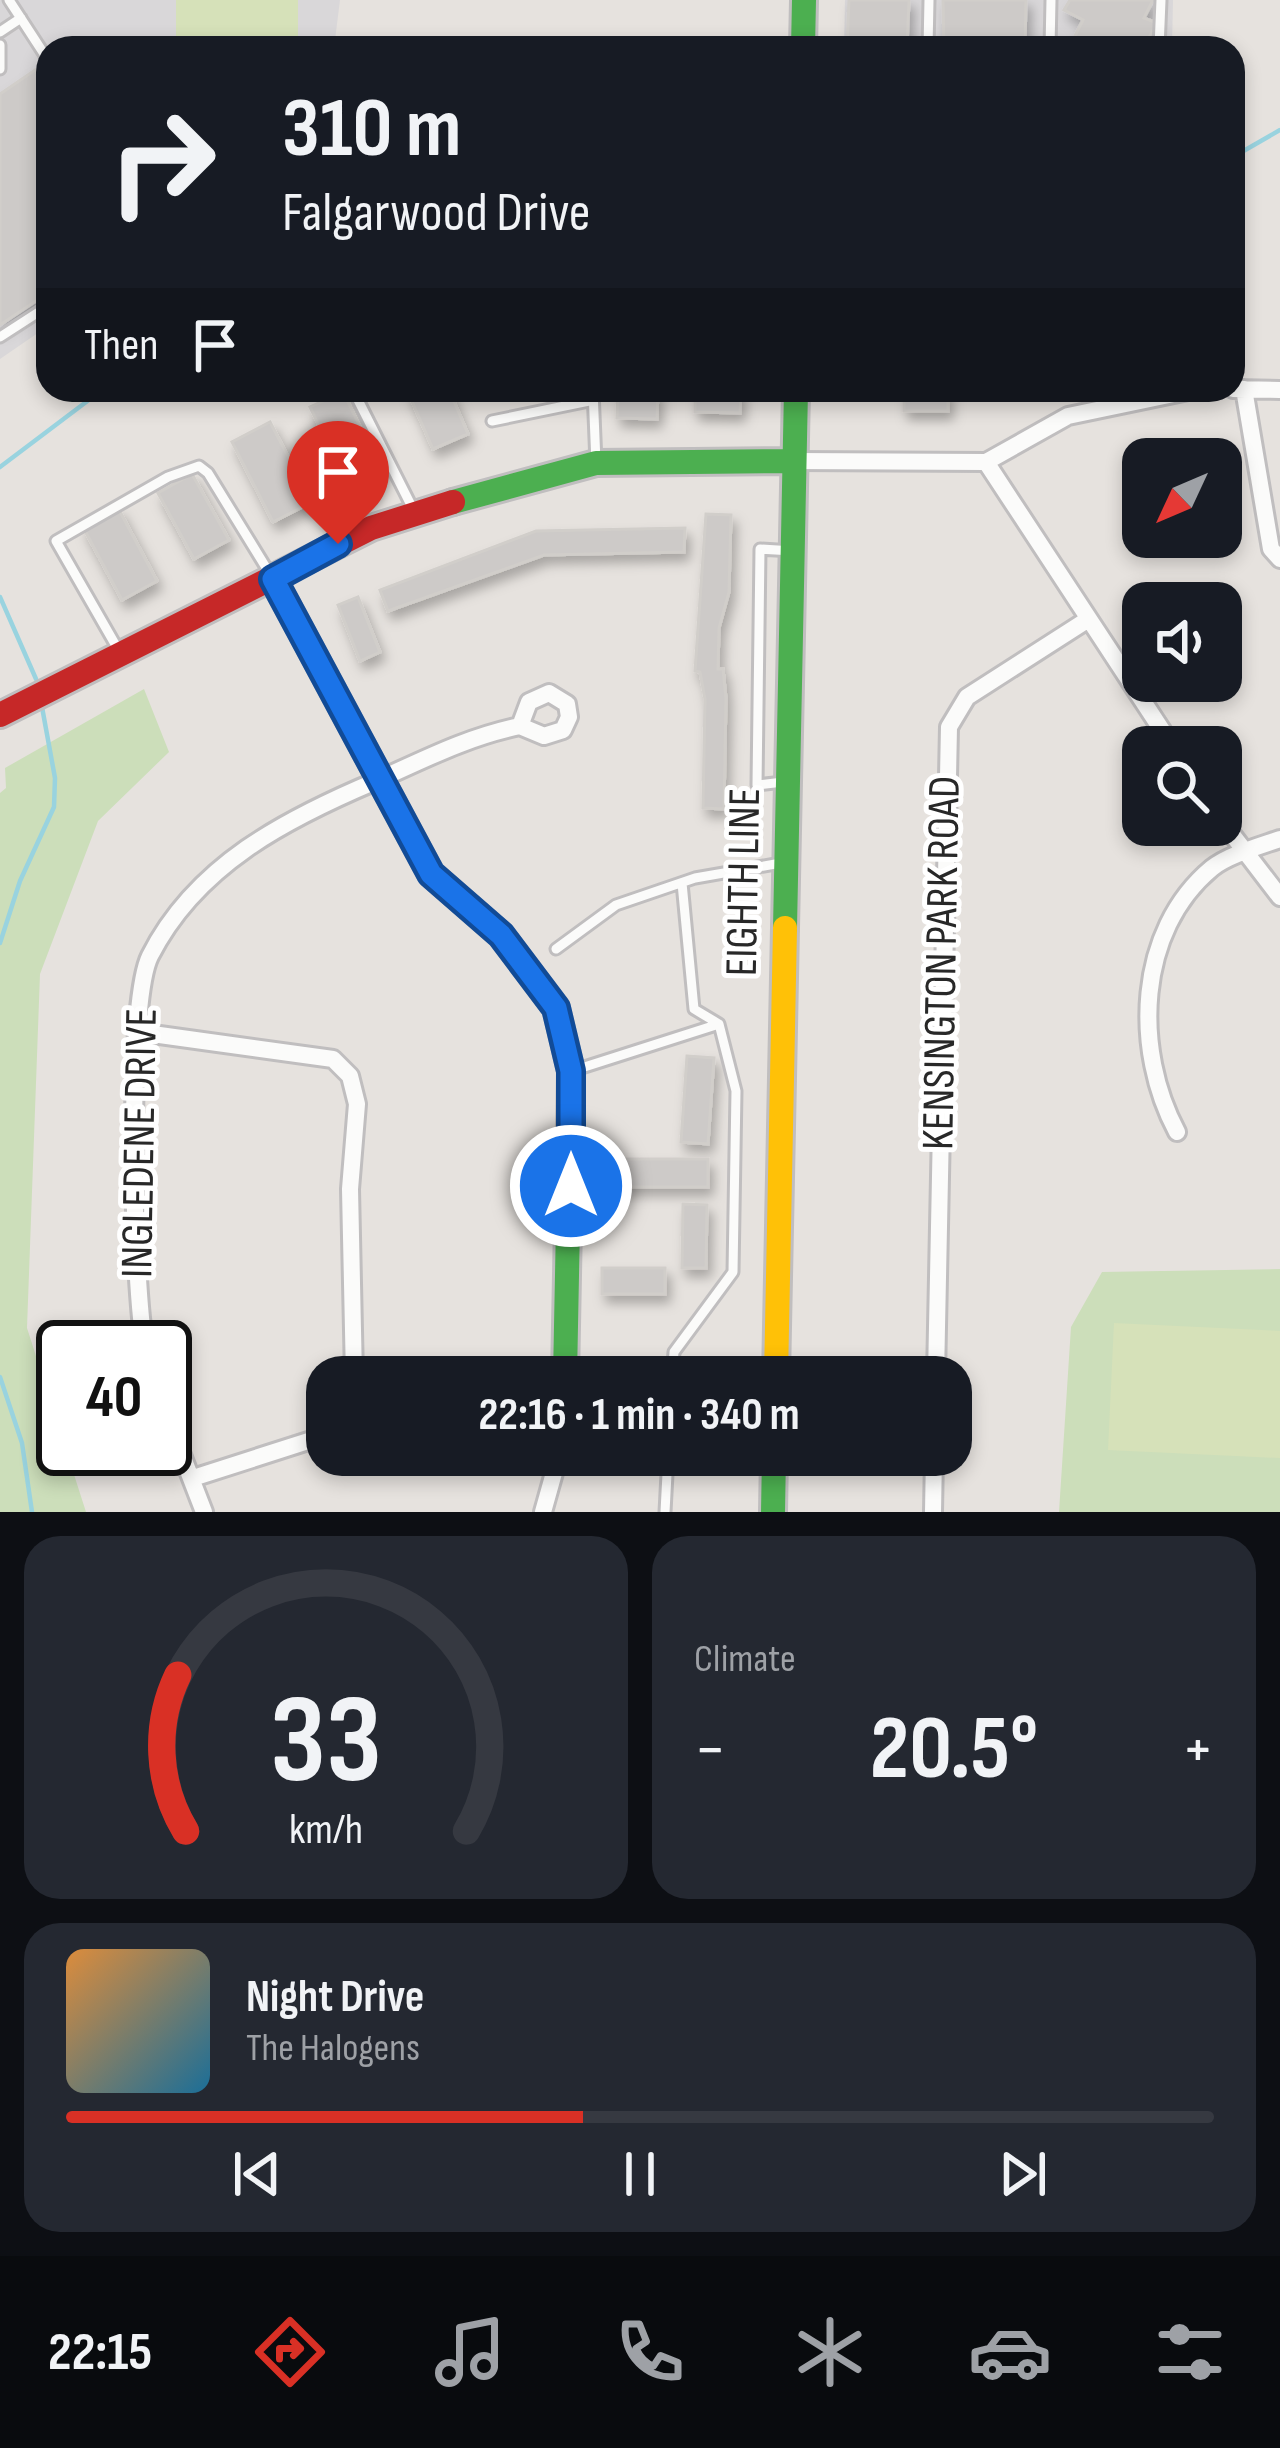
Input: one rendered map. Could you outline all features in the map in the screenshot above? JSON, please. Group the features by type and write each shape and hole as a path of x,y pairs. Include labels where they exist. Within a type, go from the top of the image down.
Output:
{"street":[{"path":"803,36 804,0"},
{"path":"1245,389 1280,390"},
{"name":"EIGHTH LINE","path":"776,1356 796,402"},
{"path":"0,715 371,527 415,513 596,464 986,462 1068,416 1135,402"},
{"path":"1241,402 1271,549 1280,559"},
{"path":"986,462 1159,726"},
{"path":"273,579 431,874 501,935 556,1008 571,1071 565,1356"},
{"name":"KENSINGTON PARK ROAD","path":"936,1356 949,727 967,697 1087,620"},
{"name":"INGLEDENE DRIVE","path":"139,1320 138,1032 147,961 177,911 252,841 464,738 520,726"},
{"path":"1177,1132 1160,1100 1153,1054 1152,967 1173,910 1215,865 1280,838"},
{"path":"1239,846 1280,897"},
{"path":"138,1032 333,1059 350,1076 357,1105 350,1189 354,1356"},
{"path":"204,1512 193,1478 306,1442"},
{"path":"543,1512 554,1476"},
{"path":"773,1512 774,1476"},
{"path":"933,1512 934,1476"}],"lane":[{"path":"9,0 36,41"},
{"path":"928,36 929,0"},
{"path":"1050,36 1051,0"},
{"path":"1160,36 1161,0"},
{"path":"0,32 21,18"},
{"path":"0,45 0,68"},
{"path":"0,337 36,314"},
{"path":"359,402 415,513"},
{"path":"492,421 567,402"},
{"path":"594,402 596,464"},
{"path":"119,651 56,541 168,476 199,466 208,473 273,579"},
{"path":"556,949 616,905 682,883 786,862"},
{"path":"674,1356 733,1272 736,1091 719,1024 694,1009 682,883"},
{"path":"571,1071 719,1024"},
{"path":"664,1512 667,1476"}],"shaded area":[{"path":"0,0 340,0 336,36 36,36 36,334 0,359"},
{"path":"845,0 1173,0 1172,36 844,36"}],"green space":[{"path":"176,0 298,0 298,36 176,36"},
{"path":"144,689 169,752 98,821 40,974 27,1328 36,1356 36,1476 74,1476 86,1512 0,1512 0,793 6,788 5,768"},
{"path":"1280,1269 1280,1512 1059,1512 1071,1327 1102,1272"},
{"path":"1114,1323 1280,1331 1280,1458 1108,1450"}],"building":[{"path":"849,0 909,0 908,36 848,36"},
{"path":"943,0 1026,0 1025,36 944,36"},
{"path":"1070,0 1153,0 1144,18 1157,23 1150,36 1075,36 1083,20 1064,10"},
{"path":"35,70 36,301 0,325 0,94"},
{"path":"348,402 381,469 347,485 310,407"},
{"path":"412,402 454,402 468,434 433,449"},
{"path":"618,402 658,402 657,419 617,418"},
{"path":"695,402 740,402 740,413 695,412"},
{"path":"904,402 948,402 948,411 904,411"},
{"path":"270,422 312,502 273,522 232,442"},
{"path":"192,474 229,540 194,559 158,493"},
{"path":"118,508 157,581 122,600 83,527"},
{"path":"706,514 731,515 729,592 719,628 718,669 723,669 726,698 724,809 703,808 705,699 700,672 695,671"},
{"path":"685,528 684,552 544,555 388,611 380,590 536,531"},
{"path":"358,597 380,652 360,661 338,605"},
{"path":"687,1056 714,1058 708,1144 681,1142"},
{"path":"606,1159 708,1159 708,1187 606,1187"},
{"path":"683,1204 707,1205 706,1268 682,1268"},
{"path":"602,1268 665,1268 665,1294 602,1294"}],"waterway":[{"path":"1245,150 1280,130"},
{"path":"0,467 86,402"},
{"path":"0,597 36,679"},
{"path":"0,943 20,881 54,807 55,778 42,707"},
{"path":"0,1377 22,1443 32,1512"}],"traffic: fast":[{"path":"803,36 804,0"},
{"path":"785,928 796,402"},
{"path":"453,502 596,463 794,461"},
{"path":"273,579 431,874 501,935 556,1008 571,1071 565,1356"},
{"path":"773,1512 774,1476"}],"traffic: slow":[{"path":"776,1356 785,928"}],"traffic: jam":[{"path":"0,715 371,528 453,502"}],"route":[{"path":"338,544 273,579 431,874 501,935 556,1008 571,1071 571,1186"}]}
